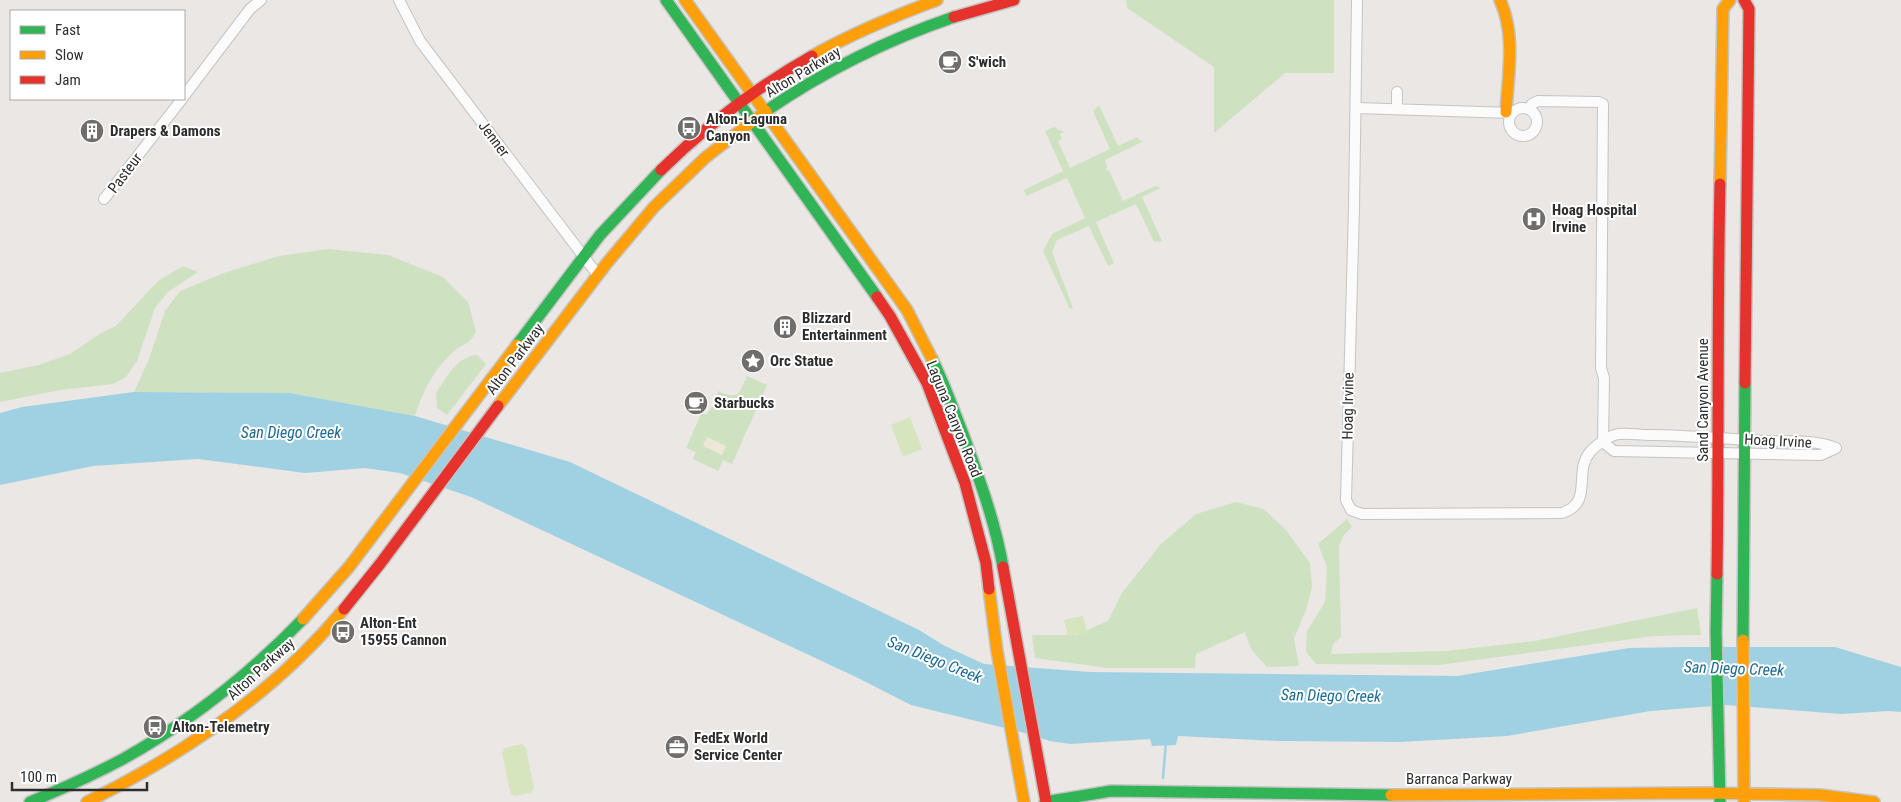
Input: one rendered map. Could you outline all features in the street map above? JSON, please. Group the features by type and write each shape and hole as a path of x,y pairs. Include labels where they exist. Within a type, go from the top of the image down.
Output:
{"main road":[{"name":"Laguna Canyon Road","path":"666,0 890,316 927,383 967,492 986,563 997,651 1024,802"},
{"name":"Laguna Canyon Road","path":"685,0 907,310 941,377 978,474 993,520 1046,802"},
{"name":"Alton Parkway","path":"30,802 103,770 189,719 232,687 283,641 314,609 349,567 619,213 651,178 696,137 752,94 786,71 848,36 937,0"},
{"name":"Alton Parkway","path":"88,802 124,784 181,751 263,690 310,646 368,578 597,274 672,188 753,121 817,79 880,46 944,20 1014,0"},
{"path":"1500,0 1505,9 1509,28 1509,112"},
{"name":"Sand Canyon Avenue","path":"1720,798 1716,632 1718,312 1723,9 1730,0"},
{"path":"1744,0 1749,9 1743,635 1744,798"},
{"name":"Barranca Parkway","path":"1046,802 1111,792 1720,798 1820,795 1874,802"}],"street":[{"path":"185,95 250,9 261,0"},
{"name":"Jenner","path":"399,0 420,41 597,274"},
{"name":"Hoag Irvine","path":"1357,0 1346,500 1348,506 1353,512 1362,514 1562,513 1570,510 1577,504 1581,495 1584,464 1590,452 1603,442 1617,434 1688,435 1822,442 1836,448 1821,455 1614,451 1603,442"},
{"path":"1397,92 1397,109"},
{"name":"Pasteur","path":"104,199 181,100"},
{"path":"1529,110 1532,104 1538,101 1599,102 1603,104 1601,368 1604,378 1603,442"},
{"path":"1356,108 1509,112 1520,108 1529,110 1536,116 1537,125 1532,133 1523,137 1514,134 1509,126 1509,112"}],"green space":[{"path":"1126,0 1334,0 1334,73 1285,73 1214,133 1214,67 1127,8"},
{"path":"1099,105 1118,146 1137,137 1142,141 1105,160 1106,168 1107,171 1109,170 1123,201 1155,186 1161,188 1142,197 1162,241 1154,242 1136,204 1096,222 1114,263 1108,266 1089,226 1057,240 1052,252 1073,308 1070,309 1043,251 1052,234 1085,218 1067,178 1026,196 1024,190 1063,171 1045,131 1054,127 1064,132 1060,134 1062,139 1058,141 1070,168 1110,149 1093,111"},
{"path":"328,249 388,255 443,277 468,302 476,332 467,343 456,349 446,358 435,373 425,389 415,416 290,393 134,392 149,359 165,311 180,291 224,273 279,256"},
{"path":"183,266 198,272 168,292 155,308 137,361 126,377 113,384 60,390 0,402 0,373 39,365 70,354 101,333 116,326 158,281"},
{"path":"477,355 486,364 447,415 437,408 436,393 448,374 458,364"},
{"path":"747,376 767,385 732,464 723,460 718,471 693,459 696,452 686,448 701,414 707,414 716,401 718,391 730,395 737,394"},
{"path":"910,417 922,449 903,457 891,425"},
{"path":"1236,502 1264,509 1286,530 1310,563 1312,587 1306,610 1294,638 1299,666 1267,667 1251,649 1245,632 1196,654 1195,668 1108,668 1035,658 1032,635 1076,635 1108,621 1122,593 1161,544 1196,514"},
{"path":"1347,519 1352,527 1344,535 1339,546 1341,637 1333,644 1331,654 1446,651 1535,641 1697,608 1701,635 1653,636 1439,665 1316,664 1306,652 1307,631 1325,602 1327,567 1318,544"},
{"path":"1083,616 1087,632 1068,636 1064,620"},
{"path":"522,744 526,748 534,788 531,793 514,796 510,792 502,753 505,748"}],"sand":[{"path":"707,437 726,446 722,455 703,446"}],"water":[{"name":"San Diego Creek","path":"134,392 290,393 415,416 570,462 919,630 945,646 984,664 1090,672 1457,676 1629,648 1835,647 1901,667 1901,712 1841,714 1726,705 1651,711 1507,736 1400,742 1279,741 1178,736 1176,745 1152,746 1150,739 1070,744 1050,741 911,705 858,678 471,497 400,473 365,468 305,473 198,459 93,466 0,485 0,413 22,407"}],"waterway":[{"path":"1163,778 1166,742"}],"traffic: fast":[{"path":"666,0 877,297"},
{"path":"766,111 810,83 880,46 954,17"},
{"path":"517,345 600,235 661,170"},
{"path":"932,359 941,377 981,483 996,533 1003,567"},
{"path":"1743,640 1745,383"},
{"path":"1717,574 1716,632 1720,801"},
{"path":"30,802 112,765 196,713 262,659 303,619"},
{"path":"1045,802 1111,791 1391,795"}],"traffic: slow":[{"path":"685,0 907,310 932,359"},
{"path":"812,56 874,25 937,0"},
{"path":"1500,0 1508,27 1510,55 1506,112"},
{"path":"1720,184 1723,9 1730,0"},
{"path":"498,406 607,263 654,207 706,157 766,111"},
{"path":"303,619 349,567 517,345"},
{"path":"989,589 997,651 1024,802"},
{"path":"87,802 158,763 226,719 288,668 344,609"},
{"path":"1743,640 1744,802"},
{"path":"1391,795 1703,793 1820,795 1874,802"}],"traffic: jam":[{"path":"954,17 1014,0"},
{"path":"1744,0 1749,9 1745,383"},
{"path":"661,170 733,108 812,56"},
{"path":"1717,574 1720,184"},
{"path":"877,297 890,316 927,383 965,483 986,563 989,589"},
{"path":"344,609 498,406"},
{"path":"1003,567 1046,802"}],"place":[{"name":"S'wich","path":"950,62"},
{"name":"Alton-Laguna Canyon","path":"689,128"},
{"name":"Drapers & Damons","path":"92,131"},
{"name":"Hoag Hospital Irvine","path":"1534,219"},
{"name":"Blizzard Entertainment","path":"785,327"},
{"name":"Orc Statue","path":"753,361"},
{"name":"Starbucks","path":"696,403"},
{"name":"Alton-Ent 15955 Cannon","path":"343,632"},
{"name":"Alton-Telemetry","path":"155,727"},
{"name":"FedEx World Service Center","path":"677,747"}]}
